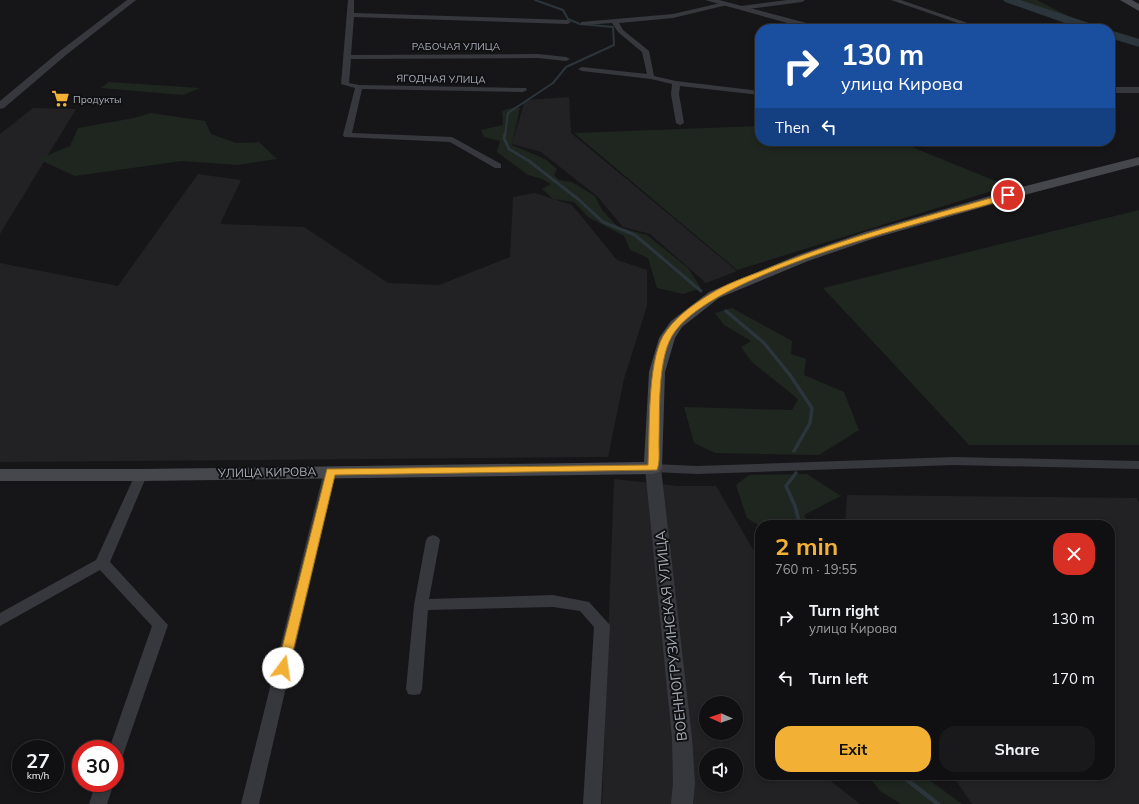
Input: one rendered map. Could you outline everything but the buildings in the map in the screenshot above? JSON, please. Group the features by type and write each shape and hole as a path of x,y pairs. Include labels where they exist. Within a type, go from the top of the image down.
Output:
{"main road":[{"path":"1125,0 1139,8"},
{"path":"653,468 657,372 667,338 676,324 714,295 802,258 870,235 1023,191 1139,161"},
{"name":"УЛИЦА КИРОВА","path":"0,475 141,475 330,471 653,468"}],"street":[{"path":"0,106 72,46 132,0"},
{"path":"351,0 352,15 346,57 345,84 360,87 347,135 452,140 498,166"},
{"path":"709,0 800,24"},
{"path":"741,8 802,0"},
{"path":"894,0 967,24"},
{"path":"583,22 614,21 707,11 725,4"},
{"path":"352,15 568,22"},
{"path":"614,21 620,31 645,51 651,77"},
{"name":"РАБОЧАЯ УЛИЦА","path":"346,57 530,56 566,59"},
{"path":"582,69 651,77 676,83 755,93"},
{"path":"676,83 675,94 680,123"},
{"name":"ЯГОДНАЯ УЛИЦА","path":"360,87 523,90"},
{"path":"1115,90 1139,90"},
{"path":"653,468 697,470 954,461 1139,465"},
{"name":"ВОЕННОГРУЗИНСКАЯ УЛИЦА","path":"653,468 682,738 684,783 682,804"},
{"path":"250,804 330,471"},
{"path":"0,620 102,562 141,475"},
{"path":"414,689 421,605 433,540"},
{"path":"102,562 160,625 120,740"},
{"path":"421,605 553,601 584,606 602,625 592,804"},
{"path":"98,804 102,792"}],"shaded area":[{"path":"1016,0 1037,0 1082,23"},
{"path":"109,82 200,88 183,95 101,88"},
{"path":"569,97 571,133 737,271 706,283 650,234 623,227 597,196 541,152 512,144 525,100"},
{"path":"514,107 520,108 512,145 545,159 557,169 554,175 559,180 572,182 595,196 602,210 618,227 647,235 688,268 701,288 683,294 657,288 648,258 630,250 624,236 588,217 574,202 553,199 542,189 551,184 542,179 528,175 497,152 500,141 484,137 481,130 503,125 502,111"},
{"path":"33,108 76,109 0,234 0,134"},
{"path":"151,113 205,121 211,134 236,143 259,142 277,159 238,165 182,161 75,176 38,159 70,146 78,128 134,118"},
{"path":"755,126 755,146 909,146 1008,186 737,270 574,133"},
{"path":"198,174 241,180 220,224 304,227 388,283 439,285 510,257 513,197 535,193 572,205 617,260 647,270 647,306 624,379 608,457 0,462 0,263 118,286"},
{"path":"1139,210 1139,445 969,445 823,288"},
{"path":"732,308 792,341 791,354 806,359 804,375 844,392 859,430 819,455 715,453 694,443 684,407 792,410 798,399 752,362 741,347 751,341 724,325 715,313"},
{"path":"807,474 841,496 804,515 807,520 755,520 755,523 747,518 736,485 749,475"},
{"path":"614,479 678,486 716,486 755,552 755,780 829,780 860,804 602,804"},
{"path":"847,495 1136,498 1139,502 1139,804 972,804 955,780 1115,780 1115,520 845,520"},
{"path":"872,780 929,780 962,804 901,804 880,791"}],"waterway":[{"path":"505,135 508,113 553,83 566,67 614,45 613,27 580,24 568,19 563,10 535,0"},
{"path":"1009,0 1079,24"},
{"path":"1115,36 1139,43"},
{"path":"505,134 504,138 509,149 529,161 578,199 603,222 635,235 701,291"},
{"path":"726,311 764,343 790,375 812,408 810,423 794,451"},
{"path":"796,473 786,486 795,506 799,520"},
{"path":"907,780 938,804"}],"place":[{"name":"Продукты","path":"60,99"}],"route":[{"path":"283,668 330,471 593,470 653,468 657,372 667,338 676,324 697,307 714,295 735,285 802,258 870,235 1008,195"}]}
